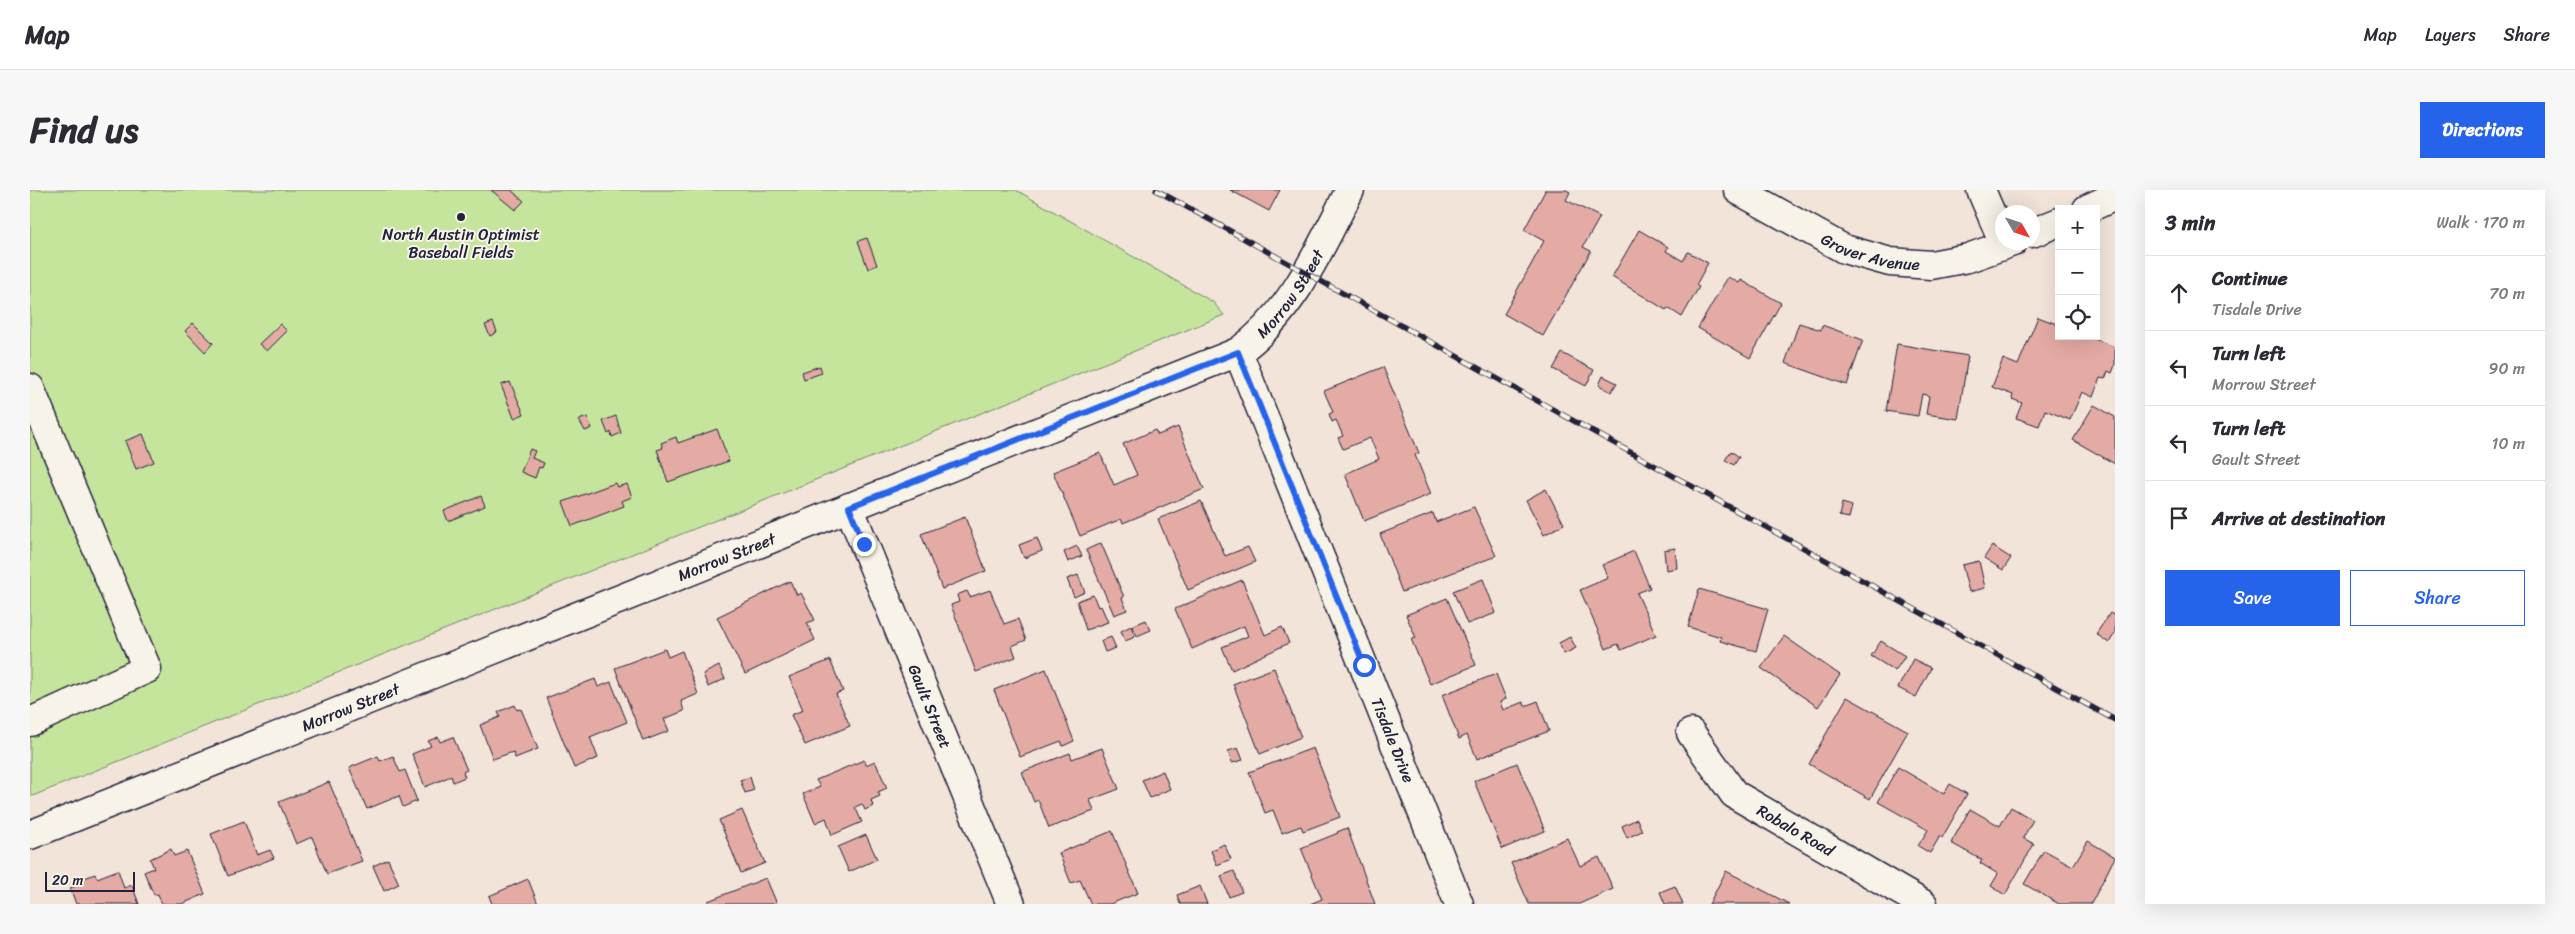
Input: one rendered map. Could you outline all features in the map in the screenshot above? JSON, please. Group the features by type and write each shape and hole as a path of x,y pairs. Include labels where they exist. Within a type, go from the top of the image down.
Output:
{"street":[{"name":"Morrow Street","path":"30,835 1238,352 1270,326 1290,300 1350,190"},
{"name":"Grover Avenue","path":"1738,190 1844,249 1890,262 1930,265 1968,258 1995,247"},
{"path":"1981,190 1995,219"},
{"path":"2096,205 2115,196"},
{"path":"2040,230 2055,224"},
{"name":"Tisdale Drive","path":"1238,352 1460,904"},
{"path":"30,388 147,669 30,722"},
{"name":"Gault Street","path":"849,507 1011,904"},
{"name":"Robalo Road","path":"1691,733 1734,794 1923,904"}],"green space":[{"path":"30,190 1016,190 1213,302 1224,315 30,797"}],"building":[{"path":"491,190 511,190 524,201 515,210"},
{"path":"1230,190 1280,190 1269,211"},
{"path":"1544,190 1566,190 1570,192 1566,200 1600,217 1583,247 1591,251 1543,336 1504,314 1544,241 1524,230"},
{"path":"1639,230 1668,247 1666,251 1683,261 1688,252 1708,263 1696,285 1699,287 1682,317 1668,308 1666,310 1612,277"},
{"path":"867,238 877,265 868,269 858,241"},
{"path":"1728,277 1739,283 1741,280 1781,303 1750,358 1698,328"},
{"path":"2038,317 2055,323 2055,340 2097,340 2115,347 2115,365 2112,373 2108,371 2105,379 2100,378 2093,397 2082,392 2070,420 2045,410 2039,426 2016,418 2022,403 2012,399 2013,395 1992,387 2003,359 2018,365"},
{"path":"493,322 497,332 490,336 485,325"},
{"path":"193,323 213,343 205,352 185,331"},
{"path":"1799,323 1821,330 1822,325 1863,340 1847,385 1785,363"},
{"path":"280,324 287,331 267,351 259,344"},
{"path":"1897,344 1968,356 1958,419 1926,414 1929,396 1922,394 1918,416 1886,411"},
{"path":"1562,353 1594,370 1586,386 1553,369"},
{"path":"820,366 822,373 804,379 802,372"},
{"path":"1383,367 1419,453 1415,455 1431,494 1364,521 1345,474 1379,459 1370,438 1343,449 1338,438 1343,436 1336,420 1332,422 1329,414 1333,412 1324,391"},
{"path":"1603,376 1617,383 1611,392 1599,385"},
{"path":"510,382 524,414 514,418 501,385"},
{"path":"2094,405 2115,417 2115,464 2073,440"},
{"path":"616,416 621,433 612,437 611,432 608,434 603,421"},
{"path":"587,417 592,428 585,431 579,420"},
{"path":"1178,427 1204,489 1123,523 1121,519 1080,536 1053,472 1100,453 1114,485 1137,475 1123,444 1155,430 1158,435"},
{"path":"717,429 729,461 668,482 657,450 663,448 661,443 676,437 678,443"},
{"path":"143,434 154,462 136,469 125,441"},
{"path":"530,449 535,451 532,458 544,463 542,468 539,467 535,478 521,472"},
{"path":"1731,451 1739,457 1734,465 1725,460"},
{"path":"615,483 617,487 627,484 632,497 622,501 624,506 572,526 563,502"},
{"path":"1546,489 1564,524 1544,535 1526,500"},
{"path":"481,496 485,506 448,521 444,511"},
{"path":"1201,501 1225,556 1248,547 1255,562 1188,590 1158,519"},
{"path":"1842,503 1852,506 1849,518 1839,516"},
{"path":"1474,507 1496,556 1402,592 1380,534 1433,513 1436,522"},
{"path":"965,517 986,571 942,589 921,534"},
{"path":"1037,538 1042,551 1024,558 1019,545"},
{"path":"1101,543 1124,597 1122,598 1127,610 1114,615 1086,550"},
{"path":"1077,546 1082,556 1068,562 1064,552"},
{"path":"1992,546 2011,558 2003,570 1984,558"},
{"path":"1675,548 1677,568 1666,570 1664,550"},
{"path":"1634,551 1650,588 1637,593 1656,635 1621,650 1618,644 1606,649 1580,590 1608,578 1602,565"},
{"path":"1979,561 1985,588 1969,592 1962,565"},
{"path":"1078,575 1085,592 1074,597 1067,579"},
{"path":"1483,579 1496,613 1467,624 1453,591"},
{"path":"1242,580 1265,635 1282,627 1289,643 1232,670 1222,647 1248,636 1244,626 1192,649 1175,609"},
{"path":"790,581 797,595 801,593 815,620 807,623 815,640 745,674 717,617"},
{"path":"1699,589 1768,609 1756,651 1720,641 1721,637 1688,627"},
{"path":"990,590 1004,624 1018,619 1026,640 1012,646 1016,657 976,672 951,605 959,602 957,595 967,591 970,597"},
{"path":"1093,595 1098,607 1101,606 1108,622 1086,630 1077,601"},
{"path":"1447,598 1476,665 1430,684 1411,639 1416,638 1406,615"},
{"path":"2110,613 2115,616 2115,633 2109,643 2096,634"},
{"path":"1146,620 1151,630 1137,636 1132,626"},
{"path":"1131,626 1135,637 1125,641 1121,631"},
{"path":"1784,636 1840,675 1818,707 1761,668"},
{"path":"1111,637 1116,648 1105,652 1101,641"},
{"path":"1570,637 1576,648 1564,654 1559,643"},
{"path":"1881,641 1905,656 1895,671 1871,656"},
{"path":"665,649 668,657 682,651 698,694 681,701 684,711 664,719 669,731 643,741 615,668"},
{"path":"1913,659 1931,668 1916,697 1898,688"},
{"path":"830,660 843,691 836,694 850,726 805,745 791,715 803,710 789,677"},
{"path":"719,666 725,679 708,687 703,674"},
{"path":"1274,668 1301,737 1260,754 1233,684"},
{"path":"1046,669 1074,741 1063,746 1061,741 1020,757 994,690"},
{"path":"1496,674 1506,699 1500,702 1503,710 1523,702 1525,706 1538,701 1549,731 1477,759 1467,735 1459,739 1442,695"},
{"path":"595,679 598,687 611,682 627,722 590,737 598,758 574,768 546,698"},
{"path":"1847,697 1908,731 1870,799 1809,764"},
{"path":"515,705 517,710 521,709 538,749 515,758 513,752 493,759 480,725 500,717 498,712"},
{"path":"438,737 440,742 453,737 467,770 463,772 465,777 453,782 451,776 425,787 412,754 431,746 428,741"},
{"path":"1102,748 1119,789 1090,800 1094,811 1049,828 1038,800 1034,802 1022,772 1070,753 1072,759"},
{"path":"1238,748 1243,760 1232,763 1228,751"},
{"path":"1313,748 1340,817 1303,831 1301,826 1282,833 1273,810 1265,813 1249,772"},
{"path":"378,756 380,761 393,756 400,772 405,770 417,801 403,807 399,796 367,809 349,768"},
{"path":"864,760 866,765 875,761 887,788 878,792 880,796 871,800 873,806 865,810 862,804 855,807 862,822 832,835 826,818 815,823 803,794 820,787 816,780"},
{"path":"1517,763 1545,831 1502,849 1474,781"},
{"path":"1898,767 1944,794 1950,784 1967,794 1942,838 1940,836 1930,853 1918,846 1928,830 1878,802"},
{"path":"1163,771 1170,789 1150,798 1142,780"},
{"path":"750,777 754,790 745,793 740,780"},
{"path":"329,782 362,861 327,874 312,837 296,844 279,802"},
{"path":"2011,807 2033,820 2023,838 2034,844 2005,895 1991,886 1998,874 1980,863 1982,860 1951,843 1970,809 2000,826"},
{"path":"742,810 765,863 741,873 719,820"},
{"path":"1637,819 1642,831 1627,838 1622,826"},
{"path":"244,821 257,855 270,850 274,858 228,876 211,834"},
{"path":"1347,828 1375,904 1310,904 1322,899 1301,848"},
{"path":"1112,831 1138,893 1110,904 1091,904 1080,880 1071,883 1059,853"},
{"path":"866,835 877,859 849,872 838,847"},
{"path":"1567,838 1580,866 1599,857 1613,889 1579,904 1529,904 1511,863"},
{"path":"2088,841 2115,857 2091,904 2059,904 2024,884 2044,850 2073,866"},
{"path":"1224,844 1231,859 1217,865 1211,851"},
{"path":"171,849 174,856 187,851 205,894 182,904 162,904 158,894 154,895 144,872 154,868 150,859"},
{"path":"388,859 399,884 384,891 373,866"},
{"path":"118,870 124,888 132,885 139,904 76,904 70,888 84,883 82,879 95,874 97,878"},
{"path":"1234,871 1242,892 1229,897 1221,876"},
{"path":"1726,871 1789,904 1709,904"},
{"path":"766,878 777,904 709,904 708,901"},
{"path":"528,879 538,904 492,904 489,896"},
{"path":"1200,886 1207,904 1180,904 1177,895"},
{"path":"1675,886 1683,904 1665,904 1660,892"}],"railway":[{"path":"1156,190 2115,720"}],"place":[{"name":"North Austin Optimist Baseball Fields","path":"461,217"}],"route":[{"path":"864,544 849,507 1238,352 1364,665"}]}
